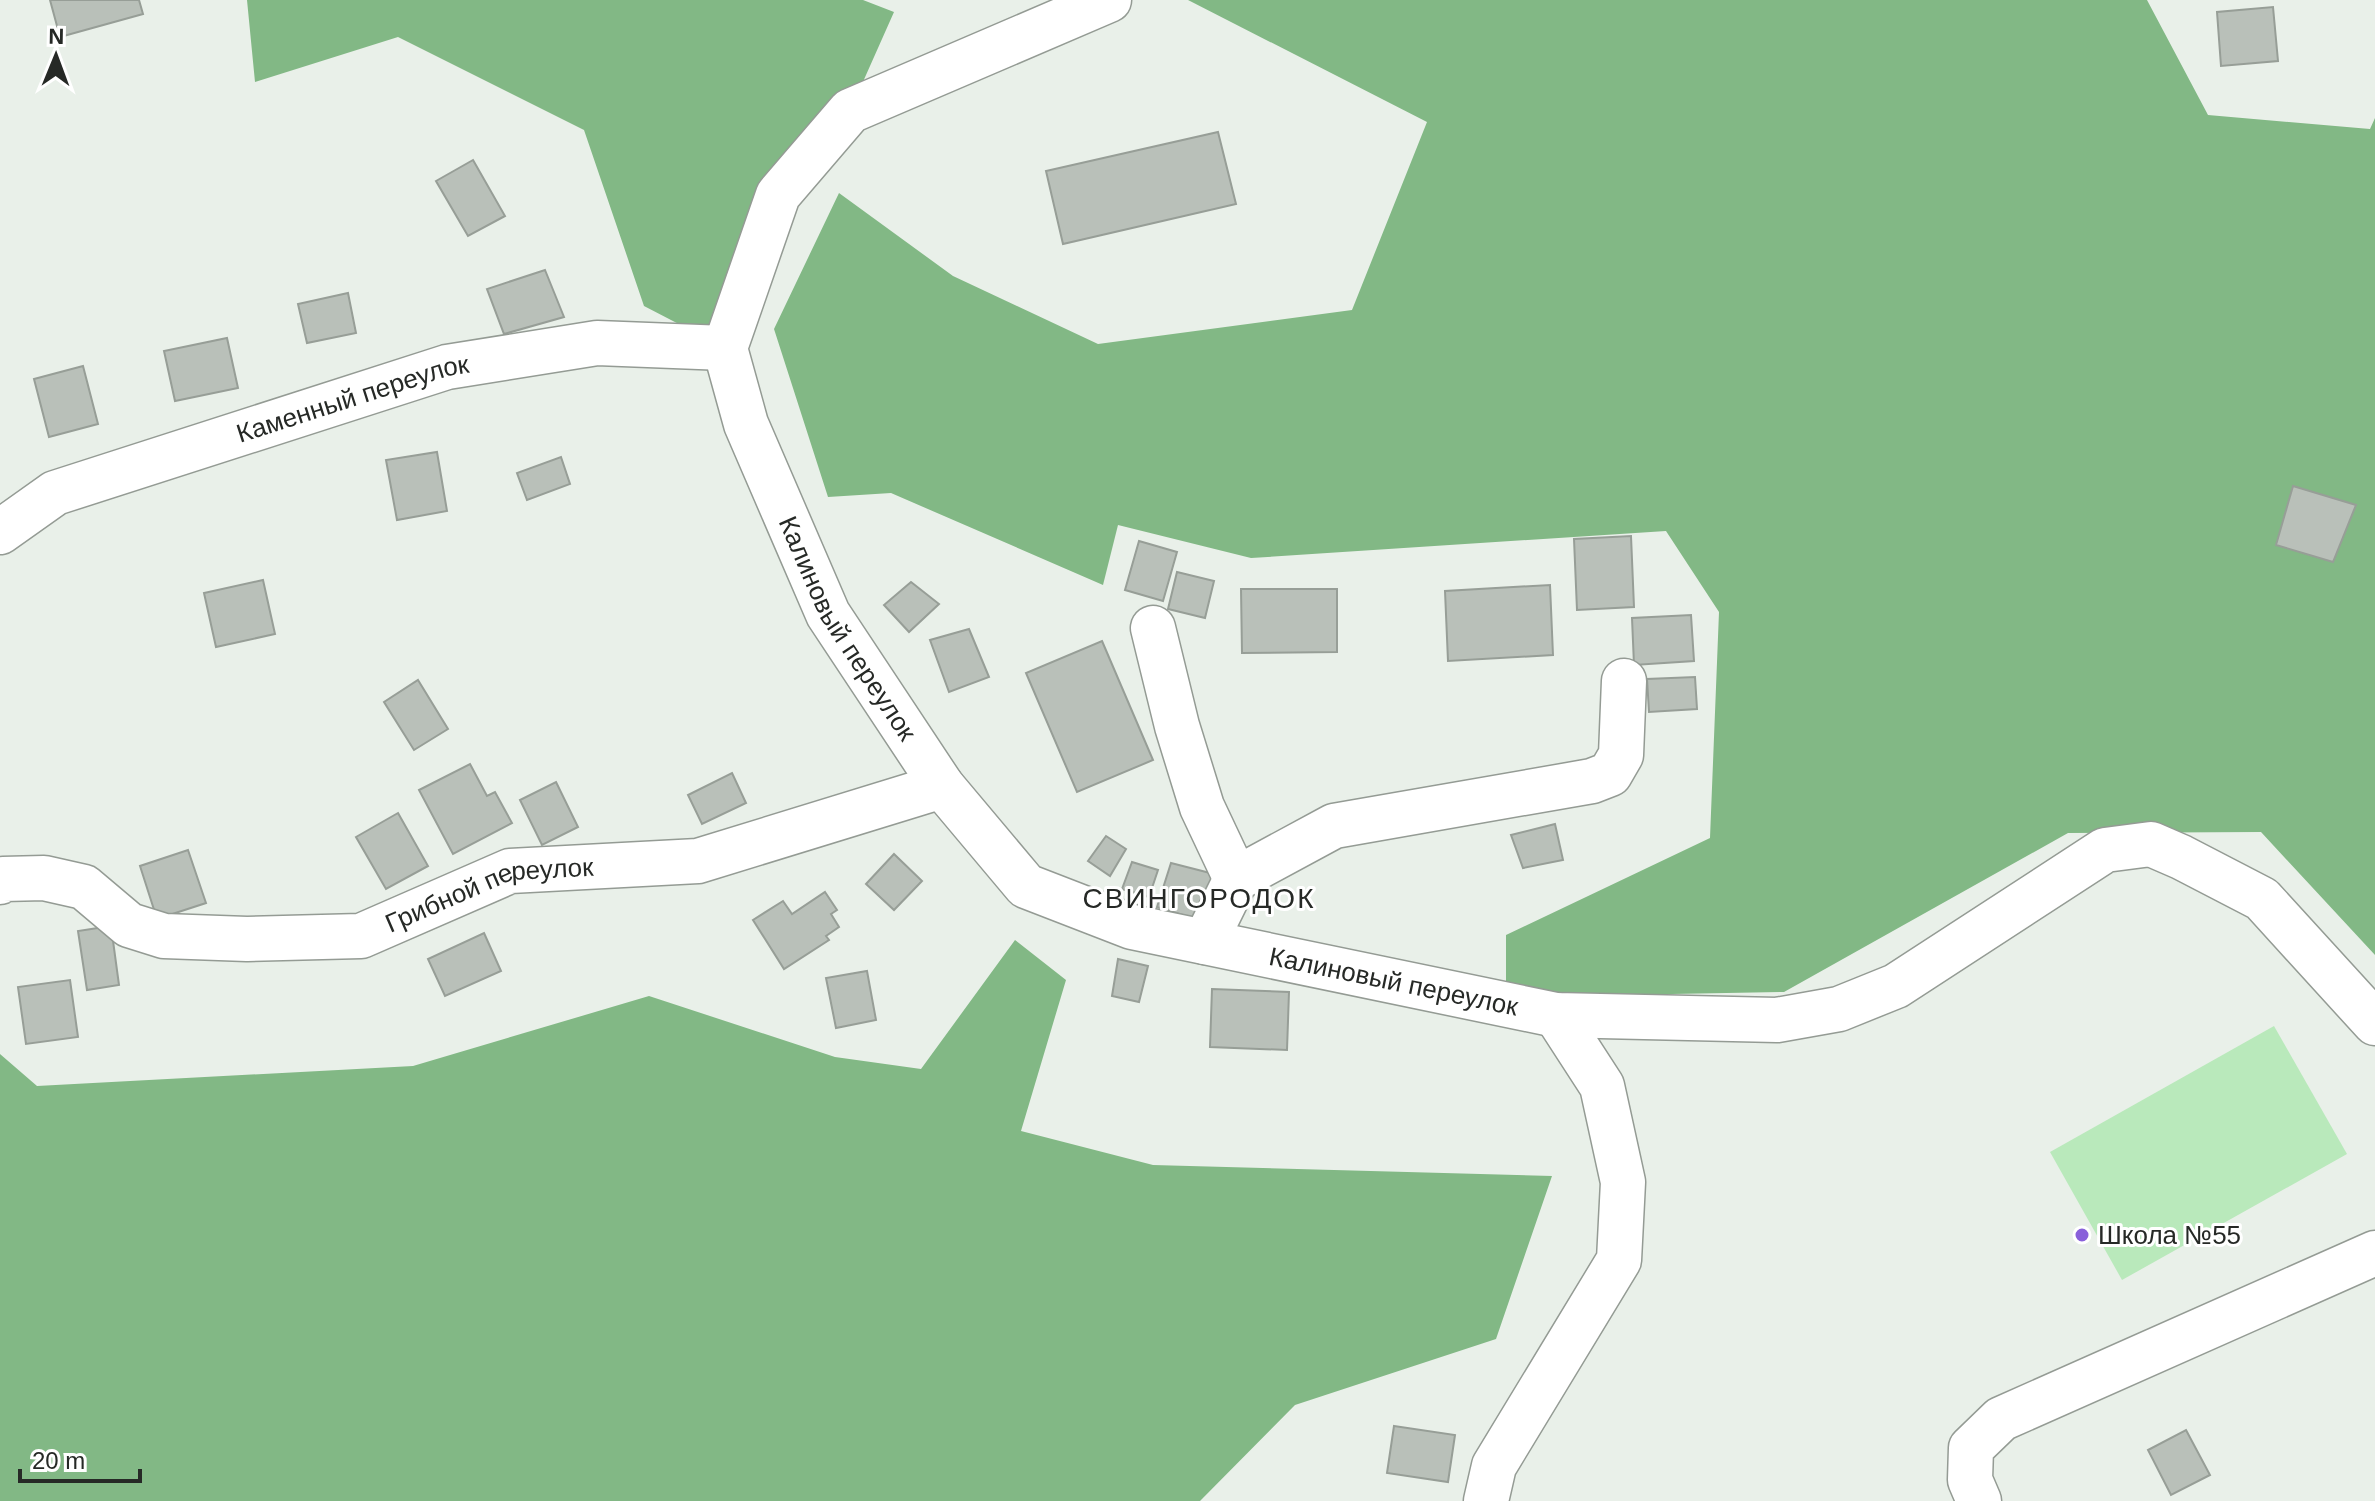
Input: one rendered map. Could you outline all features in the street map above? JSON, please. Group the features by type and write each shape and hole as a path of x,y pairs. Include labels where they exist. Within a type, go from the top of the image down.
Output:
{"street":[{"path":"725,348 778,195 850,111 1109,0"},
{"name":"Каменный переулок","path":"0,532 55,493 447,367 597,343 725,348"},
{"name":"Калиновый переулок","path":"725,348 746,424 828,614 942,786 1026,886 1132,927 1556,1015 1777,1020 1839,1009 1896,986 2105,850 2151,844 2262,899 2375,1023"},
{"path":"1153,628 1177,726 1202,807 1236,879"},
{"path":"1205,942 1236,879 1334,826 1592,781 1610,774 1621,755 1624,681"},
{"name":"Грибной переулок","path":"0,882 3,879 44,878 84,887 129,925 164,936 247,939 361,936 510,871 698,861 942,786"},
{"path":"1486,1501 1494,1466 1619,1260 1623,1182 1602,1086 1556,1015"},
{"path":"1979,1501 1970,1480 1971,1448 2001,1419 2375,1253"}],"green space":[{"path":"247,0 863,0 894,12 850,111 778,195 725,348 644,306 584,130 398,37 255,82"},
{"path":"1188,0 2147,0 2208,115 2370,129 2375,118 2375,955 2261,832 2068,833 1784,992 1506,997 1506,935 1710,838 1719,612 1666,531 1251,558 1118,525 1103,585 891,493 828,497 774,329 839,193 953,276 1098,344 1352,310 1427,122"},
{"path":"1015,940 1066,980 1021,1131 1153,1165 1552,1176 1496,1339 1295,1405 1200,1501 0,1501 0,1054 37,1086 413,1066 649,996 835,1057 921,1069"},
{"path":"2274,1026 2347,1154 2122,1280 2050,1152"}],"building":[{"path":"50,0 139,0 143,14 60,37"},
{"path":"2273,7 2278,61 2221,66 2217,12"},
{"path":"1218,132 1236,204 1063,244 1046,171"},
{"path":"473,160 505,216 468,236 436,181"},
{"path":"545,270 564,317 504,334 487,289"},
{"path":"348,293 356,333 307,343 298,304"},
{"path":"227,338 238,388 175,401 164,351"},
{"path":"83,366 98,424 49,437 34,379"},
{"path":"437,452 447,511 397,520 386,460"},
{"path":"561,457 570,484 527,500 517,473"},
{"path":"2293,486 2356,505 2333,562 2276,545"},
{"path":"1631,536 1634,607 1577,610 1574,539"},
{"path":"1139,541 1177,552 1163,601 1125,590"},
{"path":"1177,572 1214,581 1205,618 1168,609"},
{"path":"263,580 275,634 216,647 204,593"},
{"path":"911,582 939,604 909,632 884,605"},
{"path":"1550,585 1553,655 1448,661 1445,591"},
{"path":"1241,589 1337,589 1337,652 1242,653"},
{"path":"1691,615 1694,661 1634,665 1632,618"},
{"path":"969,629 989,677 949,692 930,640"},
{"path":"1102,641 1153,760 1077,792 1026,673"},
{"path":"1695,677 1697,709 1649,712 1647,679"},
{"path":"418,680 448,729 414,750 384,702"},
{"path":"470,764 487,796 495,792 512,823 453,854 419,790"},
{"path":"732,773 746,803 702,824 688,795"},
{"path":"556,782 578,827 542,845 520,800"},
{"path":"398,813 428,866 386,889 356,837"},
{"path":"1555,824 1563,860 1523,868 1511,835"},
{"path":"1106,836 1126,849 1110,876 1088,861"},
{"path":"188,850 206,903 157,919 140,866"},
{"path":"894,854 922,881 894,910 866,884"},
{"path":"1132,862 1158,870 1149,897 1122,889"},
{"path":"1171,863 1214,874 1202,921 1157,907"},
{"path":"825,892 837,910 831,914 839,927 826,936 829,940 784,969 753,920 783,901 792,914"},
{"path":"111,926 119,985 87,990 78,931"},
{"path":"484,933 501,971 445,996 428,959"},
{"path":"1118,959 1148,966 1139,1002 1112,996"},
{"path":"867,971 876,1020 836,1028 826,978"},
{"path":"70,980 78,1037 26,1044 18,987"},
{"path":"1212,989 1289,992 1287,1050 1210,1047"},
{"path":"1394,1426 1455,1435 1448,1482 1387,1473"},
{"path":"2186,1430 2210,1475 2171,1495 2148,1450"}],"place":[{"name":"Школа №55","path":"2082,1235"}],"district":[{"name":"СВИНГОРОДОК","path":"1199,898"}]}
